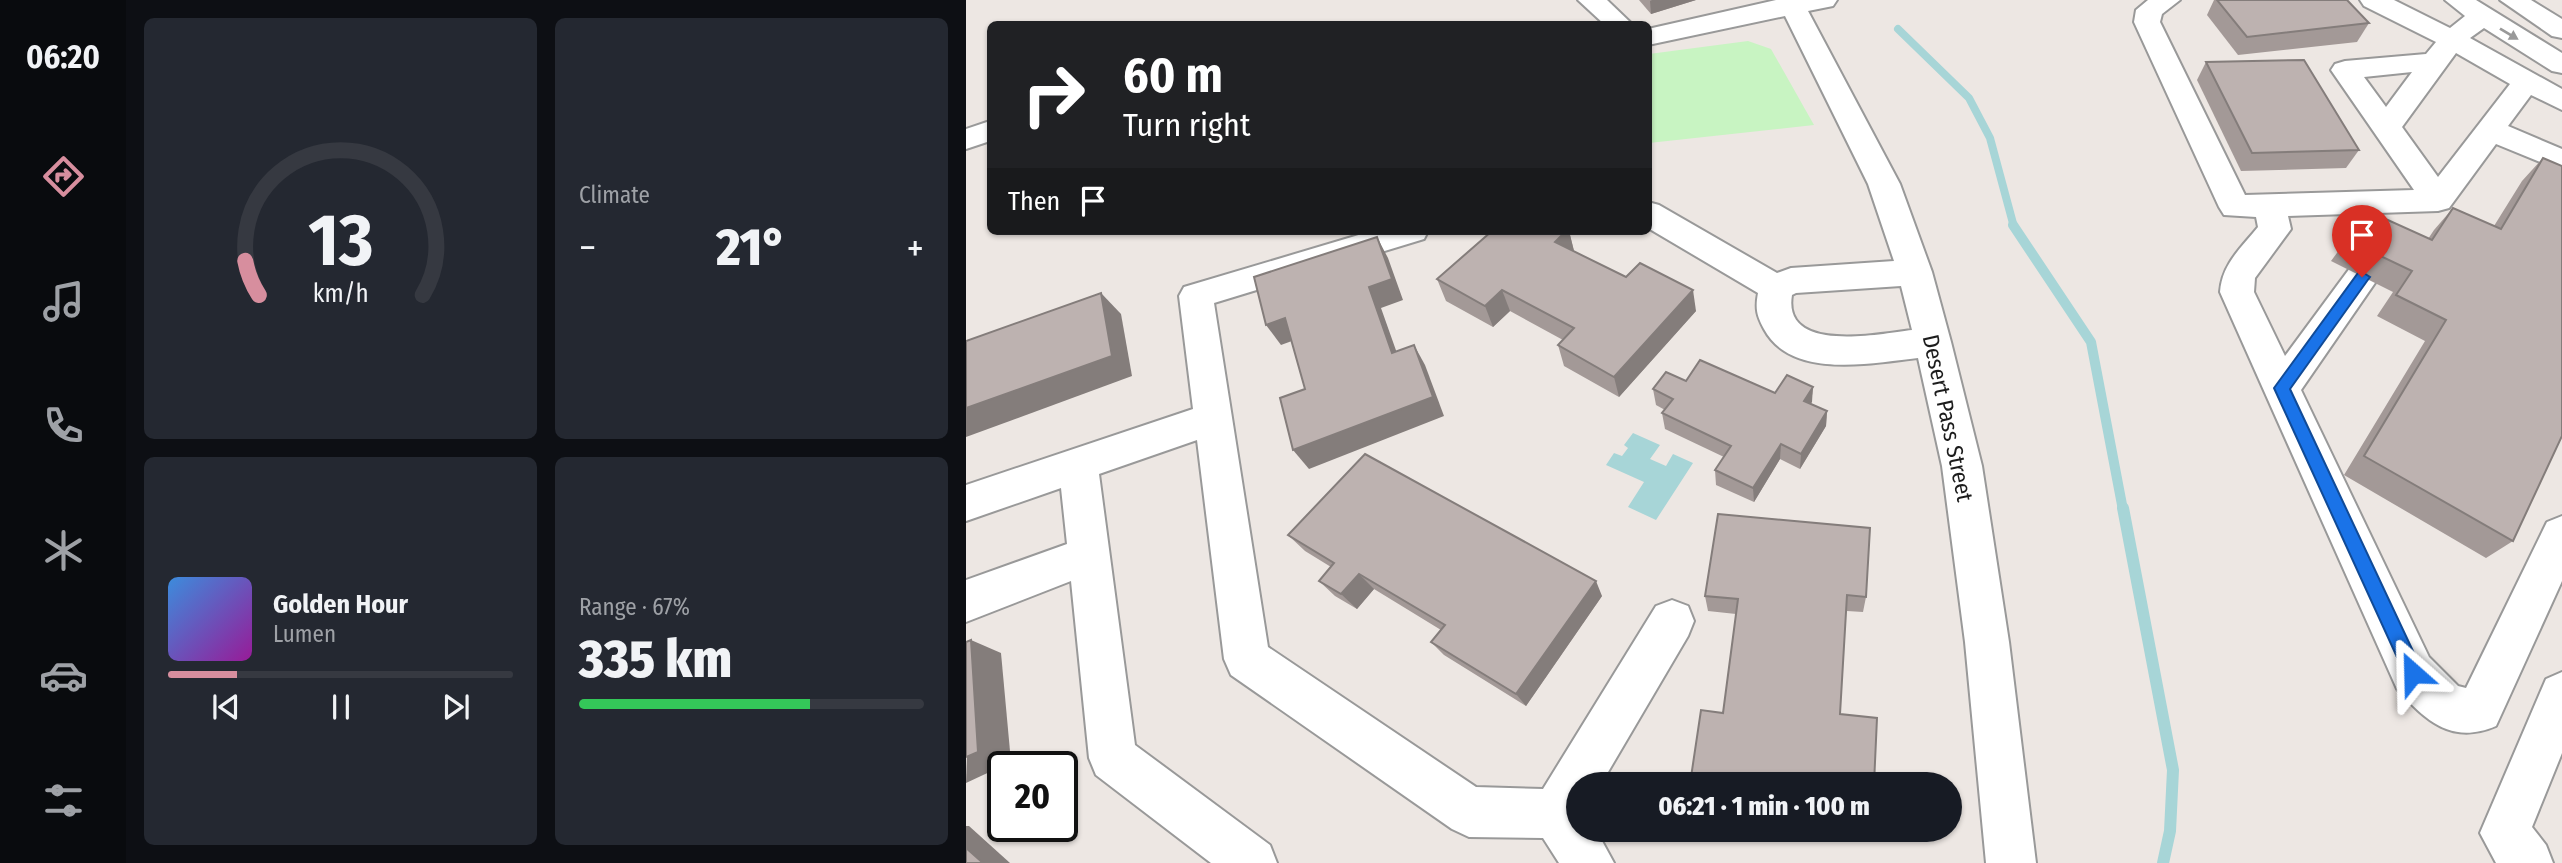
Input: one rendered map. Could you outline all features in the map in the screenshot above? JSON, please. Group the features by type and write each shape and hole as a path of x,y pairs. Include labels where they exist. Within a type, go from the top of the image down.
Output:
{"street":[{"path":"1591,0 1616,21"},
{"path":"2167,0 2149,10 2147,22 2235,207 2428,200"},
{"path":"2372,0 2452,39 2562,101"},
{"path":"2458,0 2481,17 2562,65"},
{"path":"2513,0 2562,30"},
{"path":"1652,36 1802,2"},
{"name":"Desert Pass Street","path":"1802,2 1884,184 1915,272 1933,342 1962,466 1987,642 2011,863"},
{"path":"2385,129 2452,39 2481,17"},
{"path":"2428,200 2345,70 2434,62"},
{"path":"2398,229 2428,200 2490,130 2526,82"},
{"path":"2490,130 2562,161"},
{"path":"966,139 987,132"},
{"path":"2269,207 2275,229 2238,275 2237,292 2413,673 2440,702 2463,713 2480,710 2562,535"},
{"path":"1652,215 1776,288"},
{"path":"1399,235 1196,296 1247,659 1469,812 1556,814"},
{"path":"1776,288 1791,281 1915,272"},
{"path":"2282,388 2362,277"},
{"path":"1776,288 1773,314 1787,338 1806,348 1834,351 1933,342"},
{"path":"966,503 1214,418"},
{"path":"1078,464 1113,758 1252,863"},
{"path":"966,601 1089,555"},
{"path":"1556,814 1672,621"},
{"path":"2528,863 2505,834 2562,695"},
{"path":"1556,814 1589,863"}],"green space":[{"path":"1748,41 1771,49 1814,125 1652,143 1652,54"}],"water":[{"path":"1633,433 1660,445 1650,459 1666,466 1673,454 1693,463 1656,520 1628,507 1644,482 1606,465 1614,453 1622,456 1628,448 1624,445"}],"building":[{"path":"2217,0 2347,0 2369,23 2247,37"},
{"path":"2304,60 2359,150 2252,153 2206,62"},
{"path":"2543,158 2562,166 2562,436 2513,541 2364,456 2446,320 2396,295 2412,271 2347,240 2368,211 2432,240 2453,208 2501,229"},
{"path":"1487,235 1562,235 1555,242 1626,277 1640,263 1693,290 1614,377 1558,345 1574,328 1502,290 1485,306 1437,279"},
{"path":"1377,237 1392,279 1369,287 1392,353 1414,345 1433,397 1293,450 1280,398 1305,389 1285,318 1266,325 1254,277"},
{"path":"1101,293 1112,356 966,408 966,341"},
{"path":"1700,360 1775,393 1787,375 1813,387 1804,401 1827,411 1801,454 1781,444 1753,488 1715,470 1731,446 1662,413 1673,399 1653,389 1666,372 1686,381"},
{"path":"1365,454 1596,581 1516,694 1431,642 1445,625 1359,574 1341,594 1319,581 1334,563 1288,535"},
{"path":"1718,514 1870,528 1866,597 1847,595 1840,714 1877,718 1875,772 1692,772 1701,710 1723,713 1738,599 1705,596"},
{"path":"971,640 978,752 966,757 966,642"},
{"path":"966,848 983,863 966,863"}],"waterway":[{"path":"1898,29 1969,98 1990,138 2014,226"},
{"path":"2014,226 2091,342 2123,510"},
{"path":"2123,508 2173,770 2170,831 2163,863"}],"route":[{"path":"2362,277 2282,388 2413,673"}]}
